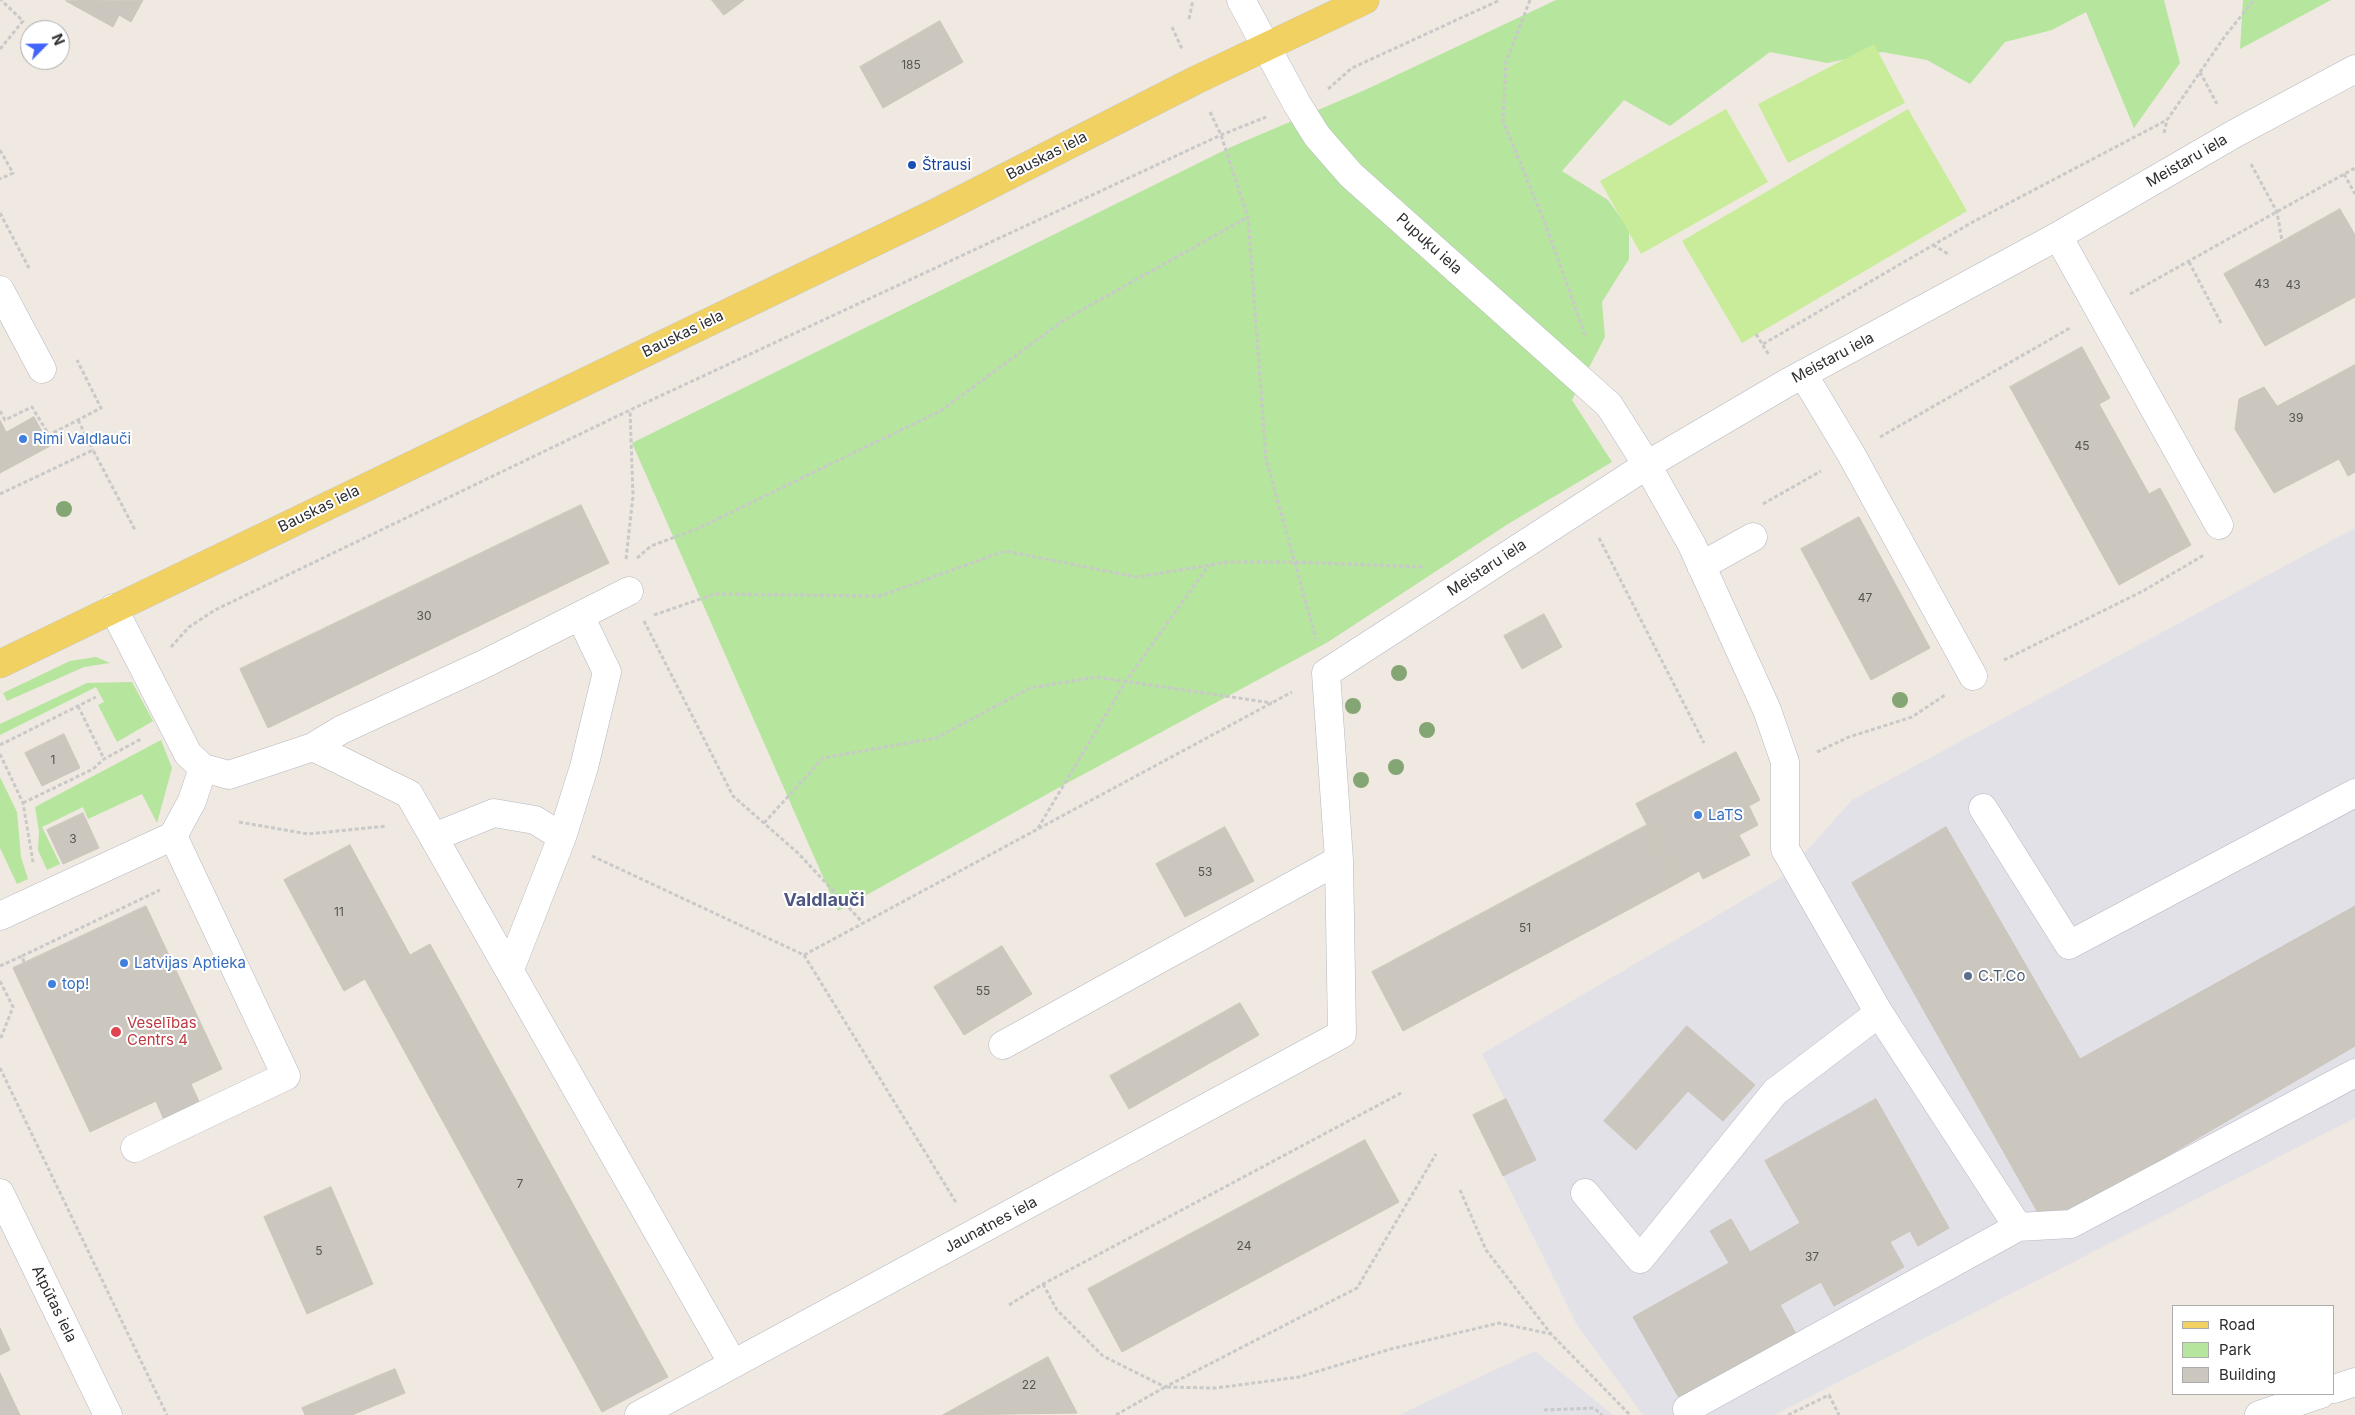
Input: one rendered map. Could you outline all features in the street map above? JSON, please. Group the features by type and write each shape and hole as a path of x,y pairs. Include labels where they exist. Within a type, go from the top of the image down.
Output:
{"main road":[{"name":"Bauskas iela","path":"0,664 928,216 1196,80 1365,0"}],"street":[{"name":"Pupuķu iela","path":"1241,0 1297,104 1317,136 1351,175 1609,405 1647,465 1692,545 1767,710 1785,762 1785,849 1879,1013"},
{"name":"Meistaru iela","path":"1326,673 1647,465 1803,374 2058,236 2234,134 2355,69"},
{"path":"2058,236 2219,525"},
{"path":"0,290 42,369"},
{"path":"1803,374 1851,454 1973,676"},
{"path":"1701,566 1753,537"},
{"path":"113,608 188,754 203,768 230,774 313,746 341,730 484,664 580,616 627,580"},
{"path":"510,969 562,837 584,767 607,672 580,616"},
{"path":"1003,1045 1339,860 1326,673"},
{"path":"313,746 409,794 733,1364"},
{"path":"0,916 173,836 192,801 203,768"},
{"path":"1983,808 2069,945 2355,793"},
{"path":"427,825 494,814 534,820 562,837"},
{"path":"135,1148 286,1076 173,836"},
{"name":"Jaunatnes iela","path":"639,1415 1342,1034 1339,860"},
{"path":"1585,1193 1640,1259 1775,1092 1879,1013 2018,1227"},
{"path":"1687,1409 2018,1227 2046,1227 2071,1224 2355,1073"},
{"name":"Atpūtas iela","path":"0,1193 108,1415"},
{"path":"2335,1389 2355,1382"},
{"path":"2259,1415 2318,1395"}],"path":[{"path":"0,49 22,21 1,0"},
{"path":"1189,19 1193,0"},
{"path":"141,665 160,658 189,626 215,610 630,410 1221,135 1325,92 1352,68 1500,0"},
{"path":"1530,0 1506,62 1503,121 1545,223 1587,341"},
{"path":"2154,180 2167,120 2225,36 2254,0"},
{"path":"1763,344 1971,223 2167,120"},
{"path":"2234,134 2278,212 2282,241"},
{"path":"804,955 1326,673 1293,562 1266,459 1248,218 1221,135"},
{"path":"0,150 13,172 0,179"},
{"path":"1753,537 1755,509 2355,168"},
{"path":"2344,174 2355,194"},
{"path":"627,580 650,546 699,528 942,410 1064,320 1248,218"},
{"path":"2189,262 2222,323"},
{"path":"0,411 5,420 32,407 49,435 78,420 135,530"},
{"path":"630,410 633,496 627,580 643,618 733,796 798,854 864,924"},
{"path":"0,494 93,450"},
{"path":"1583,506 1704,743"},
{"path":"2115,604 2143,591 2222,545 2219,525"},
{"path":"643,618 715,594 880,596 1005,551 1137,577 1228,562 1293,562 1428,567"},
{"path":"1037,830 1126,681 1210,565"},
{"path":"764,823 823,758 936,738 1030,688 1096,677 1272,703"},
{"path":"0,745 96,697"},
{"path":"78,706 104,759"},
{"path":"23,803 93,769 104,759 172,723"},
{"path":"0,754 23,803 31,856 67,934"},
{"path":"239,822 308,834 404,824 427,825"},
{"path":"562,837 592,857 804,955 976,1234"},
{"path":"0,966 192,875"},
{"path":"22,956 24,962"},
{"path":"0,981 12,1007 0,1040"},
{"path":"0,1068 167,1415"},
{"path":"1009,1305 1043,1284 1400,1093"},
{"path":"1116,1415 1165,1387 1357,1288 1436,1154"},
{"path":"1460,1190 1486,1250 1551,1334 1630,1415"},
{"path":"1043,1284 1057,1310 1103,1356 1165,1387 1216,1388 1299,1377 1391,1349 1499,1323 1551,1334"},
{"path":"1788,1415 1829,1395 1839,1415"},
{"path":"1544,1410 1594,1408 1602,1415"}],"shaded area":[{"path":"2355,528 2355,1118 1774,1415 1643,1415 1577,1325 1503,1176 1536,1160 1482,1054 1784,876 1852,800"},
{"path":"1535,1351 1613,1415 1399,1415"}],"green space":[{"path":"1556,0 2164,0 2180,63 2134,128 2086,12 2052,30 2005,42 1970,84 1927,60 1882,52 1827,63 1770,52 1670,126 1624,100 1562,171 1608,200 1629,229 1629,259 1602,302 1605,337 1572,400 1612,462 1508,524 1328,642 1058,788 838,911 632,443 1231,147 1365,90"},
{"path":"2243,0 2331,0 2240,49"},
{"path":"1874,44 1905,103 1788,163 1758,104"},
{"path":"1726,109 1768,182 1641,254 1600,181"},
{"path":"1908,109 1967,211 1742,343 1682,241"},
{"path":"96,657 110,663 84,667 7,701 3,693 70,661"},
{"path":"132,682 153,721 117,742 98,705 104,702 96,687 0,735 0,724 87,683"},
{"path":"161,740 172,768 157,823 142,794 88,819 83,807 42,827 60,864 47,870 38,850 39,831 35,807"},
{"path":"0,777 17,812 21,857 28,879 17,884 0,848"}],"building":[{"path":"143,0 131,22 119,15 113,27 66,1"},
{"path":"712,0 744,0 724,15"},
{"path":"940,21 963,62 883,108 860,67"},
{"path":"2340,209 2355,235 2355,297 2265,346 2224,274"},
{"path":"2082,347 2110,398 2099,404 2149,494 2160,488 2191,545 2119,585 2010,387"},
{"path":"2355,365 2355,472 2348,476 2339,459 2274,493 2235,429 2239,399 2264,387 2277,406"},
{"name":"Rimi Valdlauči","path":"34,417 50,446 0,473 0,420 6,432"},
{"path":"581,505 609,563 268,728 240,669"},
{"path":"1859,517 1930,648 1871,680 1801,549"},
{"path":"1544,614 1562,647 1522,669 1504,636"},
{"path":"64,734 80,768 42,786 25,753"},
{"name":"LaTS","path":"1736,752 1760,800 1749,806 1758,825 1739,835 1750,855 1703,879 1699,871 1678,883 1636,804"},
{"path":"83,813 99,848 63,864 47,830"},
{"path":"1647,825 1678,883 1403,1031 1372,972"},
{"path":"1225,827 1254,881 1185,917 1156,864"},
{"name":"C.T.Co","path":"1946,827 2080,1059 2355,906 2355,1046 2046,1227 1852,883"},
{"path":"350,845 410,955 430,944 668,1377 602,1412 365,979 344,991 284,880"},
{"path":"146,906 222,1069 191,1084 202,1108 166,1125 156,1101 90,1132 13,968"},
{"path":"1002,946 1032,994 964,1035 934,987"},
{"path":"1240,1003 1259,1035 1129,1109 1110,1076"},
{"path":"1687,1026 1755,1085 1723,1121 1688,1091 1636,1150 1604,1121"},
{"path":"1506,1099 1536,1160 1503,1176 1473,1115"},
{"path":"1876,1099 1949,1228 1918,1246 1910,1231 1890,1242 1904,1267 1834,1306 1821,1282 1780,1305 1799,1339 1683,1405 1633,1317 1729,1263 1710,1231 1731,1219 1750,1252 1800,1223 1765,1161"},
{"path":"1365,1140 1399,1202 1122,1352 1088,1289"},
{"path":"331,1187 373,1284 307,1314 264,1217"},
{"path":"0,1328 10,1350 0,1355"},
{"path":"1048,1357 1077,1413 943,1415"},
{"path":"395,1369 405,1393 352,1415 305,1415 302,1408"},
{"path":"0,1373 20,1415 0,1415"}],"place":[{"name":"Štrausi","path":"912,165"},
{"name":"Rimi Valdlauči","path":"23,439"},
{"name":"LaTS","path":"1698,815"},
{"name":"Latvijas Aptieka","path":"124,963"},
{"name":"C.T.Co","path":"1968,976"},
{"name":"top!","path":"52,984"},
{"name":"Veselības Centrs 4","path":"116,1032"}],"district":[{"name":"Valdlauči","path":"824,901"}]}
